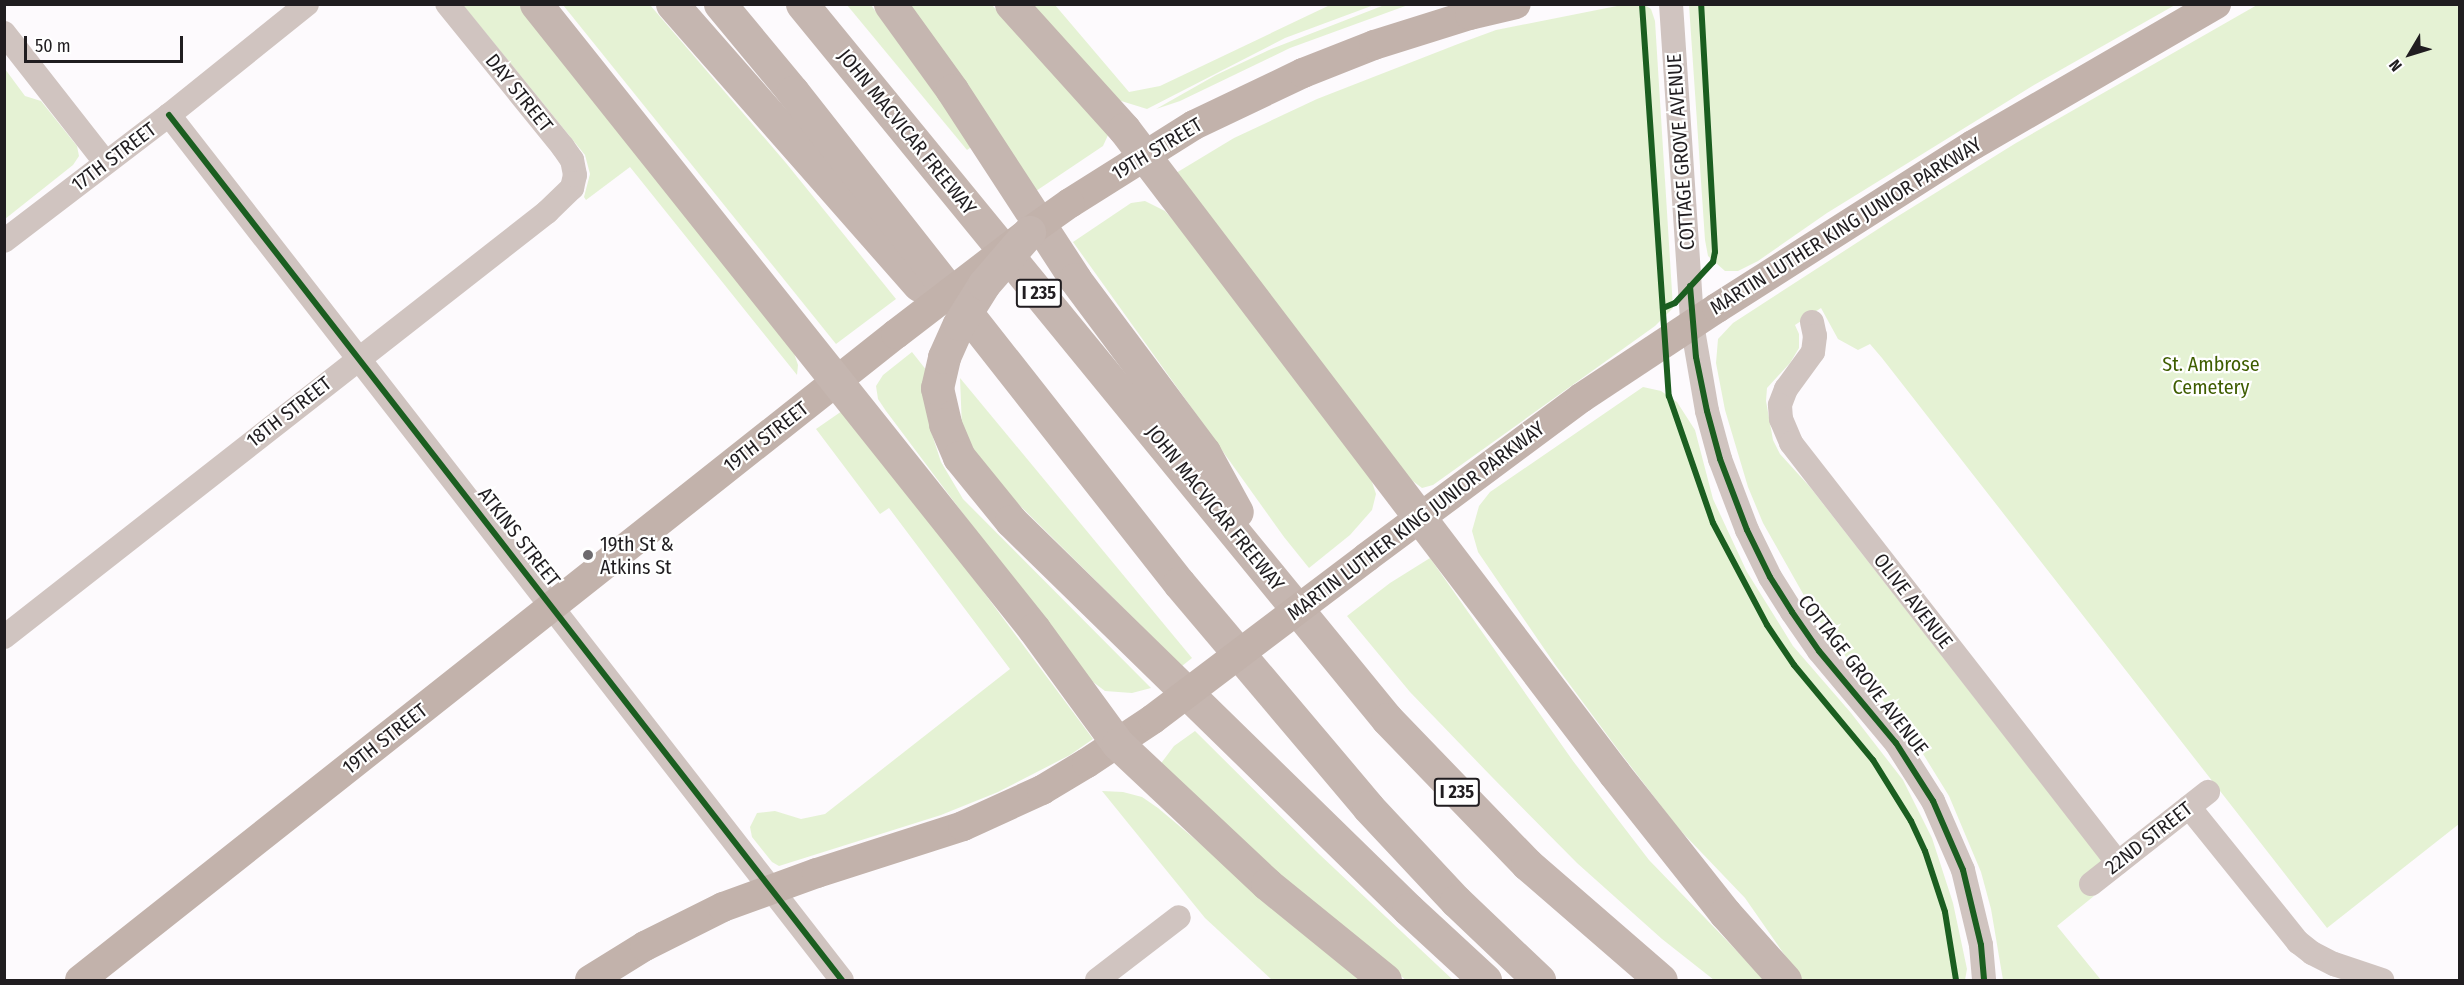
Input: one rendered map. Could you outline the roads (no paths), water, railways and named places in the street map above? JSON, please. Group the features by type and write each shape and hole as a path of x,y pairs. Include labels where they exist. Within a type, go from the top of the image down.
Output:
{"highway":[{"path":"536,4 1034,629 1118,744 1267,884 1385,981"},
{"path":"672,4 1179,583 1368,807 1456,901 1539,981"},
{"path":"720,4 793,92 1179,583"},
{"name":"JOHN MACVICAR FREEWAY","path":"802,4 1387,718 1527,864 1661,981"},
{"path":"890,4 952,90 1075,279 1204,452 1275,582"},
{"path":"1011,4 1144,155 1669,844 1725,914 1785,981"},
{"path":"1029,232 984,284 959,324 944,357 938,388 945,424 958,457 976,482 1011,520 1408,909 1485,981"}],"main road":[{"name":"19TH STREET","path":"80,981 837,380 1070,203 1194,125 1303,73 1374,45 1470,15 1516,4"},
{"name":"MARTIN LUTHER KING JUNIOR PARKWAY","path":"590,981 682,925 771,889 963,826 1042,790 1118,744 1153,719 1581,398 1692,324 1973,145 2216,4"}],"street":[{"name":"17TH STREET","path":"4,241 169,115 307,4"},
{"name":"DAY STREET","path":"447,4 567,153 575,175 572,188"},
{"name":"COTTAGE GROVE AVENUE","path":"1671,4 1692,324 1707,411 1720,459 1747,530 1770,577 1820,651 1896,743 1933,801 1963,870 1981,945 1984,981"},
{"path":"4,33 105,162"},
{"name":"ATKINS STREET","path":"169,115 842,981"},
{"name":"18TH STREET","path":"4,637 358,357 547,212 572,188"},
{"name":"OLIVE AVENUE","path":"1812,322 1815,336 1813,352 1786,389 1780,405 1781,419 1791,443 2118,863"},
{"name":"22ND STREET","path":"2091,884 2198,800 2298,942 2319,957 2382,981"},
{"path":"1097,981 1179,917"}],"place":[{"name":"19th St & Atkins St","path":"588,555"}],"park label":[{"name":"St. Ambrose Cemetery","path":"2211,376"}]}
